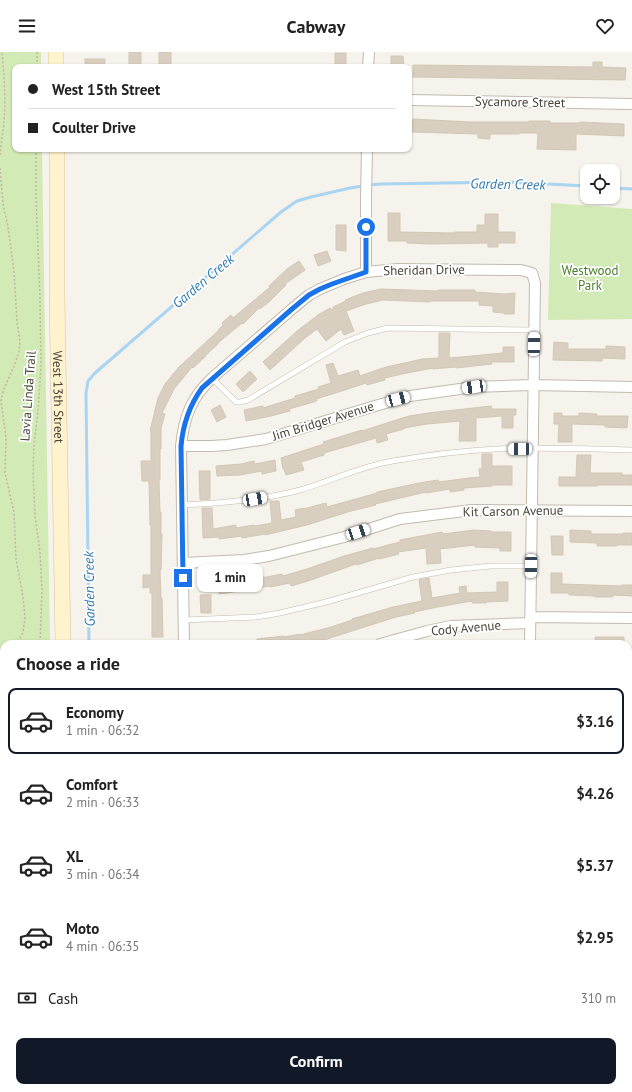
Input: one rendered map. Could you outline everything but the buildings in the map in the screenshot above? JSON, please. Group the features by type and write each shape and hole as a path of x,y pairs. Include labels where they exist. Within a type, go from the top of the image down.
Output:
{"main road":[{"path":"56,52 56,64"},
{"name":"West 13th Street","path":"56,152 63,640"}],"street":[{"path":"368,64 369,52"},
{"name":"Sycamore Street","path":"412,100 632,104"},
{"path":"366,272 367,152"},
{"name":"Sheridan Drive","path":"184,640 182,432 189,409 196,396 212,378 309,295 332,284 366,272 398,269 452,269 521,270 532,273 535,283 534,330"},
{"path":"530,640 534,330"},
{"name":"Jim Bridger Avenue","path":"181,446 228,445 266,439 410,396 481,387 533,385 632,387"},
{"name":"Kit Carson Avenue","path":"183,563 244,560 270,556 344,537 400,519 472,510 632,511"},
{"name":"Cody Avenue","path":"394,640 451,626 530,620 632,618"}],"lane":[{"path":"212,378 233,399 240,402 248,400 345,342 368,333 388,328 534,330"},
{"path":"183,505 213,504 275,496 391,461 448,453 496,449 632,450"},
{"path":"184,620 249,617 280,613 330,601 413,577 451,570 491,566 531,566"}],"path":[{"path":"0,155 5,101 2,52"},
{"path":"37,52 37,64"},
{"name":"Lavia Linda Trail","path":"36,152 41,366 33,474 42,590 40,640"},
{"path":"0,168 3,204 8,227 14,271 17,322 20,342 17,357 3,391 2,401 6,438 5,473 14,512 16,559 25,618 23,632 19,640"}],"green space":[{"path":"0,52 41,52 41,64 12,64 12,152 42,152 50,640 0,640"},
{"name":"Westwood Park","path":"551,203 632,209 632,319 548,320"}],"waterway":[{"name":"Garden Creek","path":"369,185 508,182 580,186"},
{"name":"Garden Creek","path":"89,640 86,393 88,381 95,373 281,212 297,201 363,186"},
{"name":"Garden Creek","path":"620,188 632,189"}],"route":[{"path":"183,578 181,446 182,432 189,409 196,396 212,378 309,295 344,279 366,272 366,227"}]}
